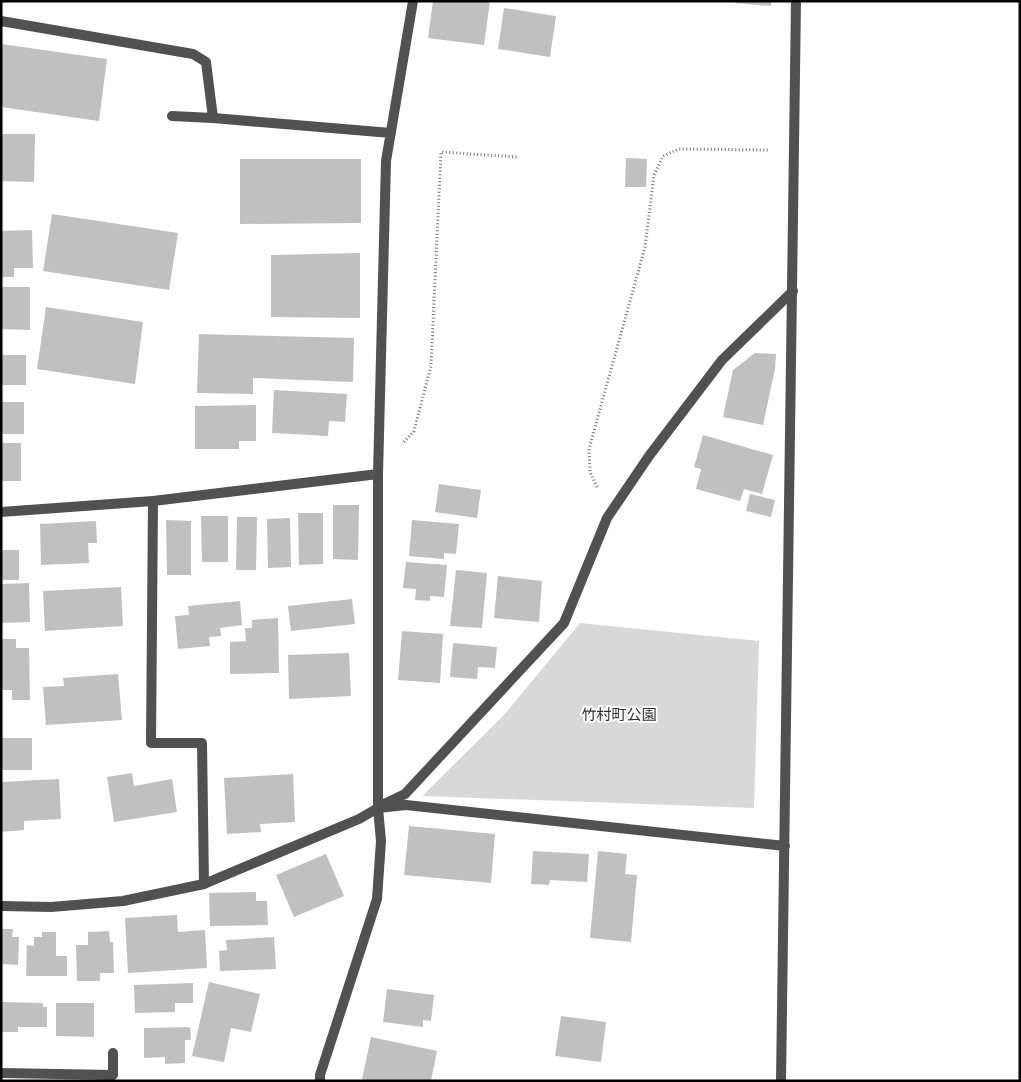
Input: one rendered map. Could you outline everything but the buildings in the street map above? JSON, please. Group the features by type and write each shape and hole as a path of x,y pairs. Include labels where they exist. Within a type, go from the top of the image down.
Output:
{"street":[{"path":"320,1081 320,1075 376,899 380,841 378,808 378,452 386,161 413,1"},
{"path":"782,1081 796,1"},
{"path":"1,21 193,54 206,62 212,118"},
{"path":"172,116 391,133"},
{"path":"1,906 51,907 123,901 204,884 359,819 405,794 564,623 607,518 649,456 722,360 792,291"},
{"path":"1,512 153,501 378,474"},
{"path":"153,501 151,743 202,742 204,884"},
{"path":"378,808 406,805 786,846"},
{"path":"1,1073 114,1078 114,1053"}],"path":[{"path":"616,505 597,488 590,472 589,448 645,247 654,175 663,156 679,149 794,150"},
{"path":"378,452 400,447 414,431 431,366 441,152 517,157"}],"green space":[{"name":"竹村町公園","path":"580,623 759,641 754,808 422,796 505,714"}]}
